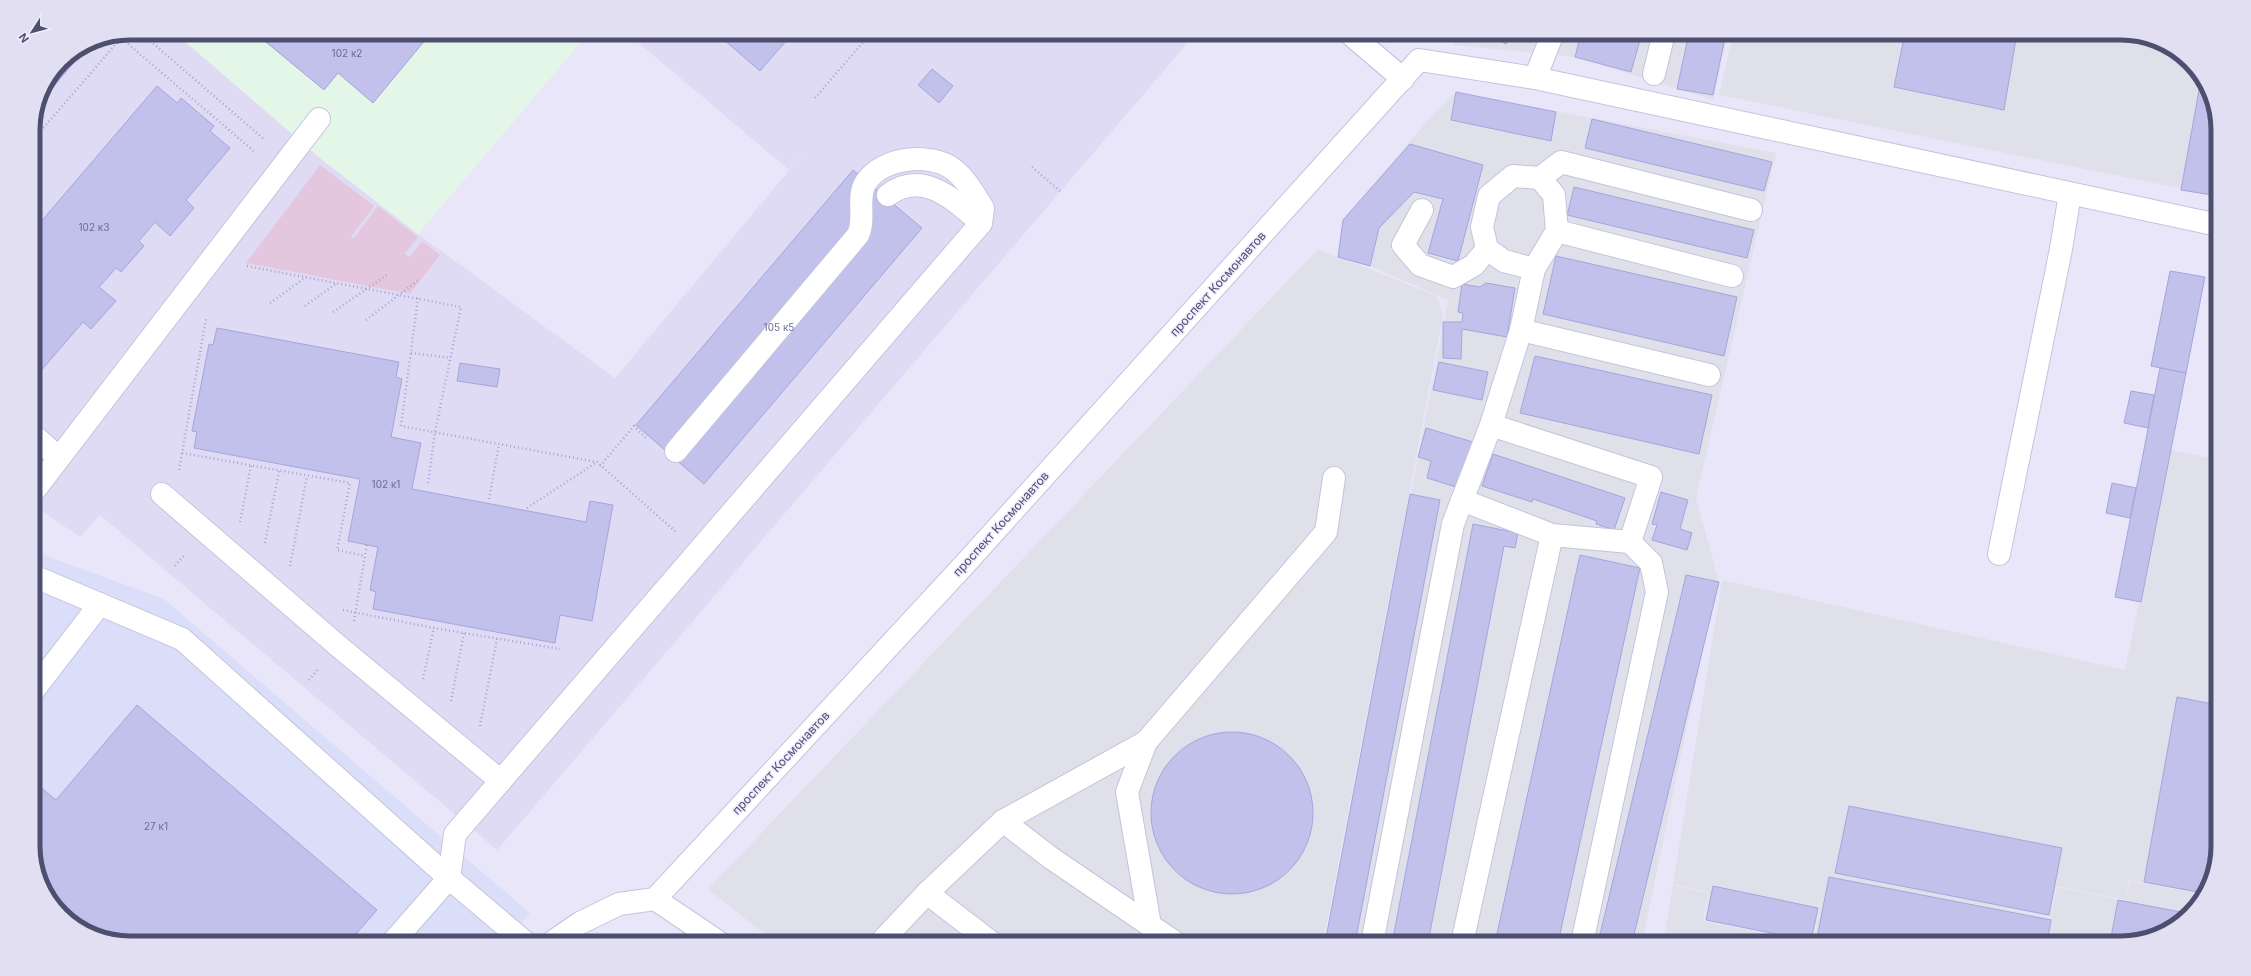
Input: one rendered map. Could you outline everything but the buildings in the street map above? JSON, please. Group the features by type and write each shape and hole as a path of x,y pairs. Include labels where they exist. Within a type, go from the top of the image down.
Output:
{"street":[{"path":"1357,40 1403,78"},
{"path":"1550,40 1535,78 2211,224"},
{"path":"1654,74 1662,40"},
{"name":"проспект Космонавтов","path":"655,899 971,558 1419,60 1535,78"},
{"path":"40,483 319,119"},
{"path":"398,936 450,878 455,834 980,223 983,208 964,180 952,168 927,159 921,159 889,165 877,172 867,181 863,190 862,226 858,235 676,451"},
{"path":"1534,269 1504,261 1487,249 1482,227 1490,196 1513,176 1540,178 1560,162 1751,210"},
{"path":"1373,936 1453,524 1491,425 1521,330 1534,269 1556,231 1554,195 1540,178"},
{"path":"888,195 902,187 924,184 950,198 980,223"},
{"path":"1998,554 2061,249 2070,194"},
{"path":"1422,210 1403,245 1420,265 1453,277 1474,265 1487,249"},
{"path":"1556,231 1732,276"},
{"path":"1521,330 1709,375"},
{"path":"1491,425 1651,477 1630,542"},
{"path":"40,441 59,458"},
{"path":"1150,925 1127,792 1146,742 1326,532 1334,478"},
{"path":"162,494 337,645 501,781"},
{"path":"1462,500 1552,535 1630,542 1652,563 1657,592 1583,936"},
{"path":"1464,936 1552,535"},
{"path":"40,579 182,639 450,878 518,936"},
{"path":"40,682 100,604"},
{"path":"887,936 927,893 1003,821 1146,742"},
{"path":"1003,821 1051,858 1166,936"},
{"path":"927,893 983,936"},
{"path":"561,936 580,923 619,904 655,899 710,936"}],"path":[{"path":"125,40 262,158"},
{"path":"149,40 266,140"},
{"path":"815,98 866,40"},
{"path":"40,132 115,41"},
{"path":"1032,167 1060,191"},
{"path":"247,266 461,307 435,432 428,484"},
{"path":"334,312 387,275"},
{"path":"270,303 306,277"},
{"path":"366,320 420,279"},
{"path":"305,306 337,283"},
{"path":"418,298 401,426 597,462 679,535"},
{"path":"178,474 206,319"},
{"path":"411,353 451,358"},
{"path":"600,466 634,426 641,433"},
{"path":"489,499 498,444"},
{"path":"182,453 350,483 337,550 365,556"},
{"path":"527,508 597,462"},
{"path":"239,526 251,466"},
{"path":"264,547 279,471"},
{"path":"290,568 306,476"},
{"path":"336,609 434,628 560,649"},
{"path":"423,682 434,628"},
{"path":"451,705 464,633"},
{"path":"479,730 497,639"}],"shaded area":[{"path":"124,40 183,40 320,158 418,234 615,378 807,149 789,170 635,40 1190,40 497,850 100,515 80,537 40,510 40,124 43,106 55,80 66,66 80,55 95,47 106,43"},
{"path":"183,40 583,40 418,234 320,158"},
{"path":"1456,40 1726,40 1713,100 1575,57 1454,45"},
{"path":"1731,40 2121,40 2139,42 2156,47 2176,59 2185,66 2202,90 2211,124 2211,195 1719,95"},
{"path":"1456,92 1776,153 1696,498 1718,578 1643,936 1326,936 1448,300 1370,266 1344,259 1437,296 1443,316 1324,936 767,936 708,889 1318,249 1338,257 1343,220 1434,113"},
{"path":"320,165 374,206 351,237 353,239 378,206 418,237 405,254 410,257 422,241 440,255 410,294 246,263"},
{"path":"2171,450 2211,459 2211,846 2208,870 2199,891 2198,893 2129,880 2126,900 2056,886 2050,917 1983,904 2050,918 2057,887 2126,901 2130,881 2197,893 2180,914 2161,927 2145,933 2121,936 1814,936 1826,873 1813,936 1783,936 1705,920 1709,892 1673,884 1722,580 2125,670"},
{"path":"40,554 164,599 530,913 510,936 130,936 106,933 80,921 62,905 49,886 40,852"},
{"path":"1673,885 1708,893 1703,921 1778,936 1664,936"}]}
